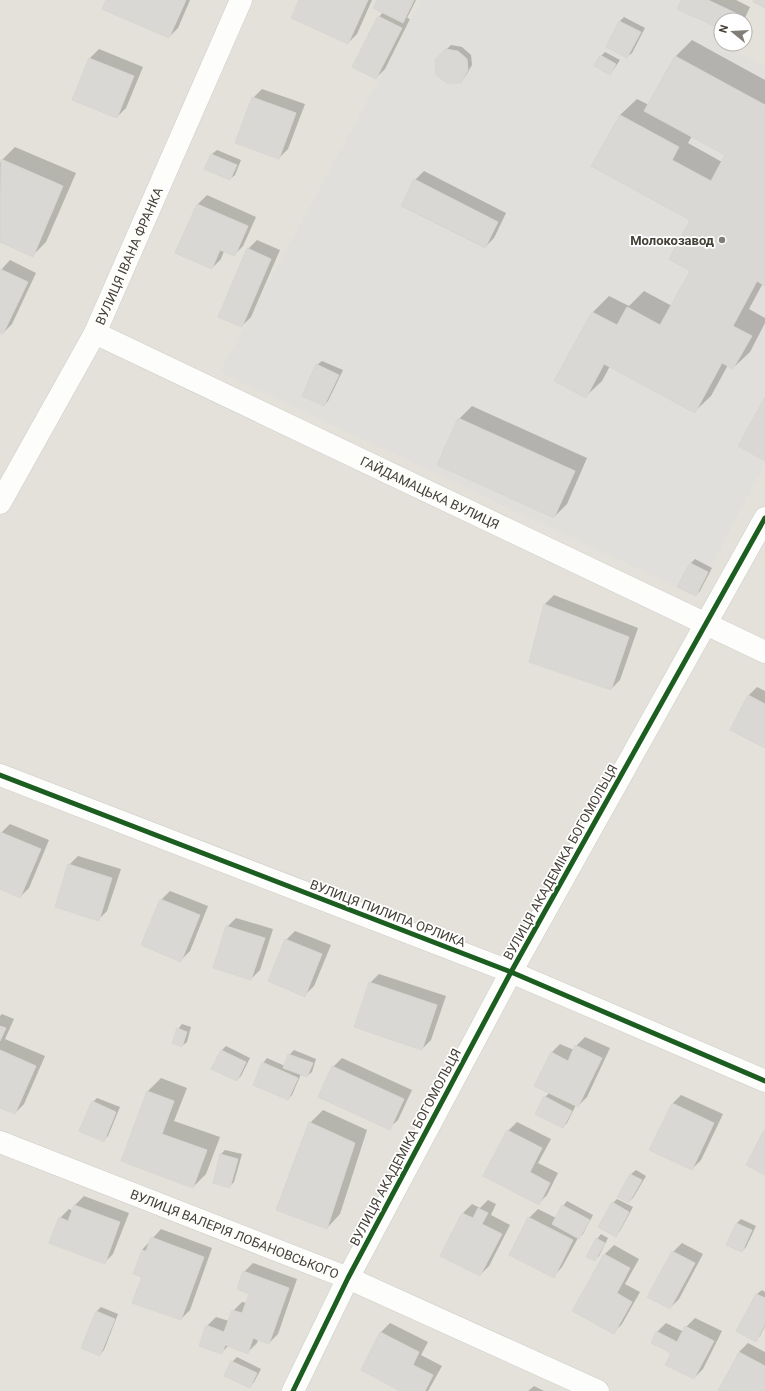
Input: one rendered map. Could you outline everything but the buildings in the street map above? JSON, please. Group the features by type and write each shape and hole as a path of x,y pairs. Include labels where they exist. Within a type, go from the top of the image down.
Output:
{"street":[{"name":"ВУЛИЦЯ ІВАНА ФРАНКА","path":"0,503 95,333 241,0"},
{"name":"ГАЙДАМАЦЬКА ВУЛИЦЯ","path":"95,333 765,652"},
{"name":"ВУЛИЦЯ АКАДЕМІКА БОГОМОЛЬЦЯ","path":"293,1391 348,1278 511,972 765,518"},
{"name":"ВУЛИЦЯ ПИЛИПА ОРЛИКА","path":"0,775 511,972 765,1081"},
{"name":"ВУЛИЦЯ ВАЛЕРІЯ ЛОБАНОВСЬКОГО","path":"0,1142 348,1278 598,1391"}],"shaded area":[{"path":"0,0 765,0 765,1391 0,1391"},
{"name":"Молокозавод","path":"422,0 714,0 740,12 713,12 713,52 736,52 765,66 765,463 696,596 220,372"}],"cycle path":[{"path":"293,1391 348,1278 511,972 765,518"},
{"path":"0,775 511,972 765,1081"}],"place":[{"name":"Молокозавод","path":"722,240"}]}
